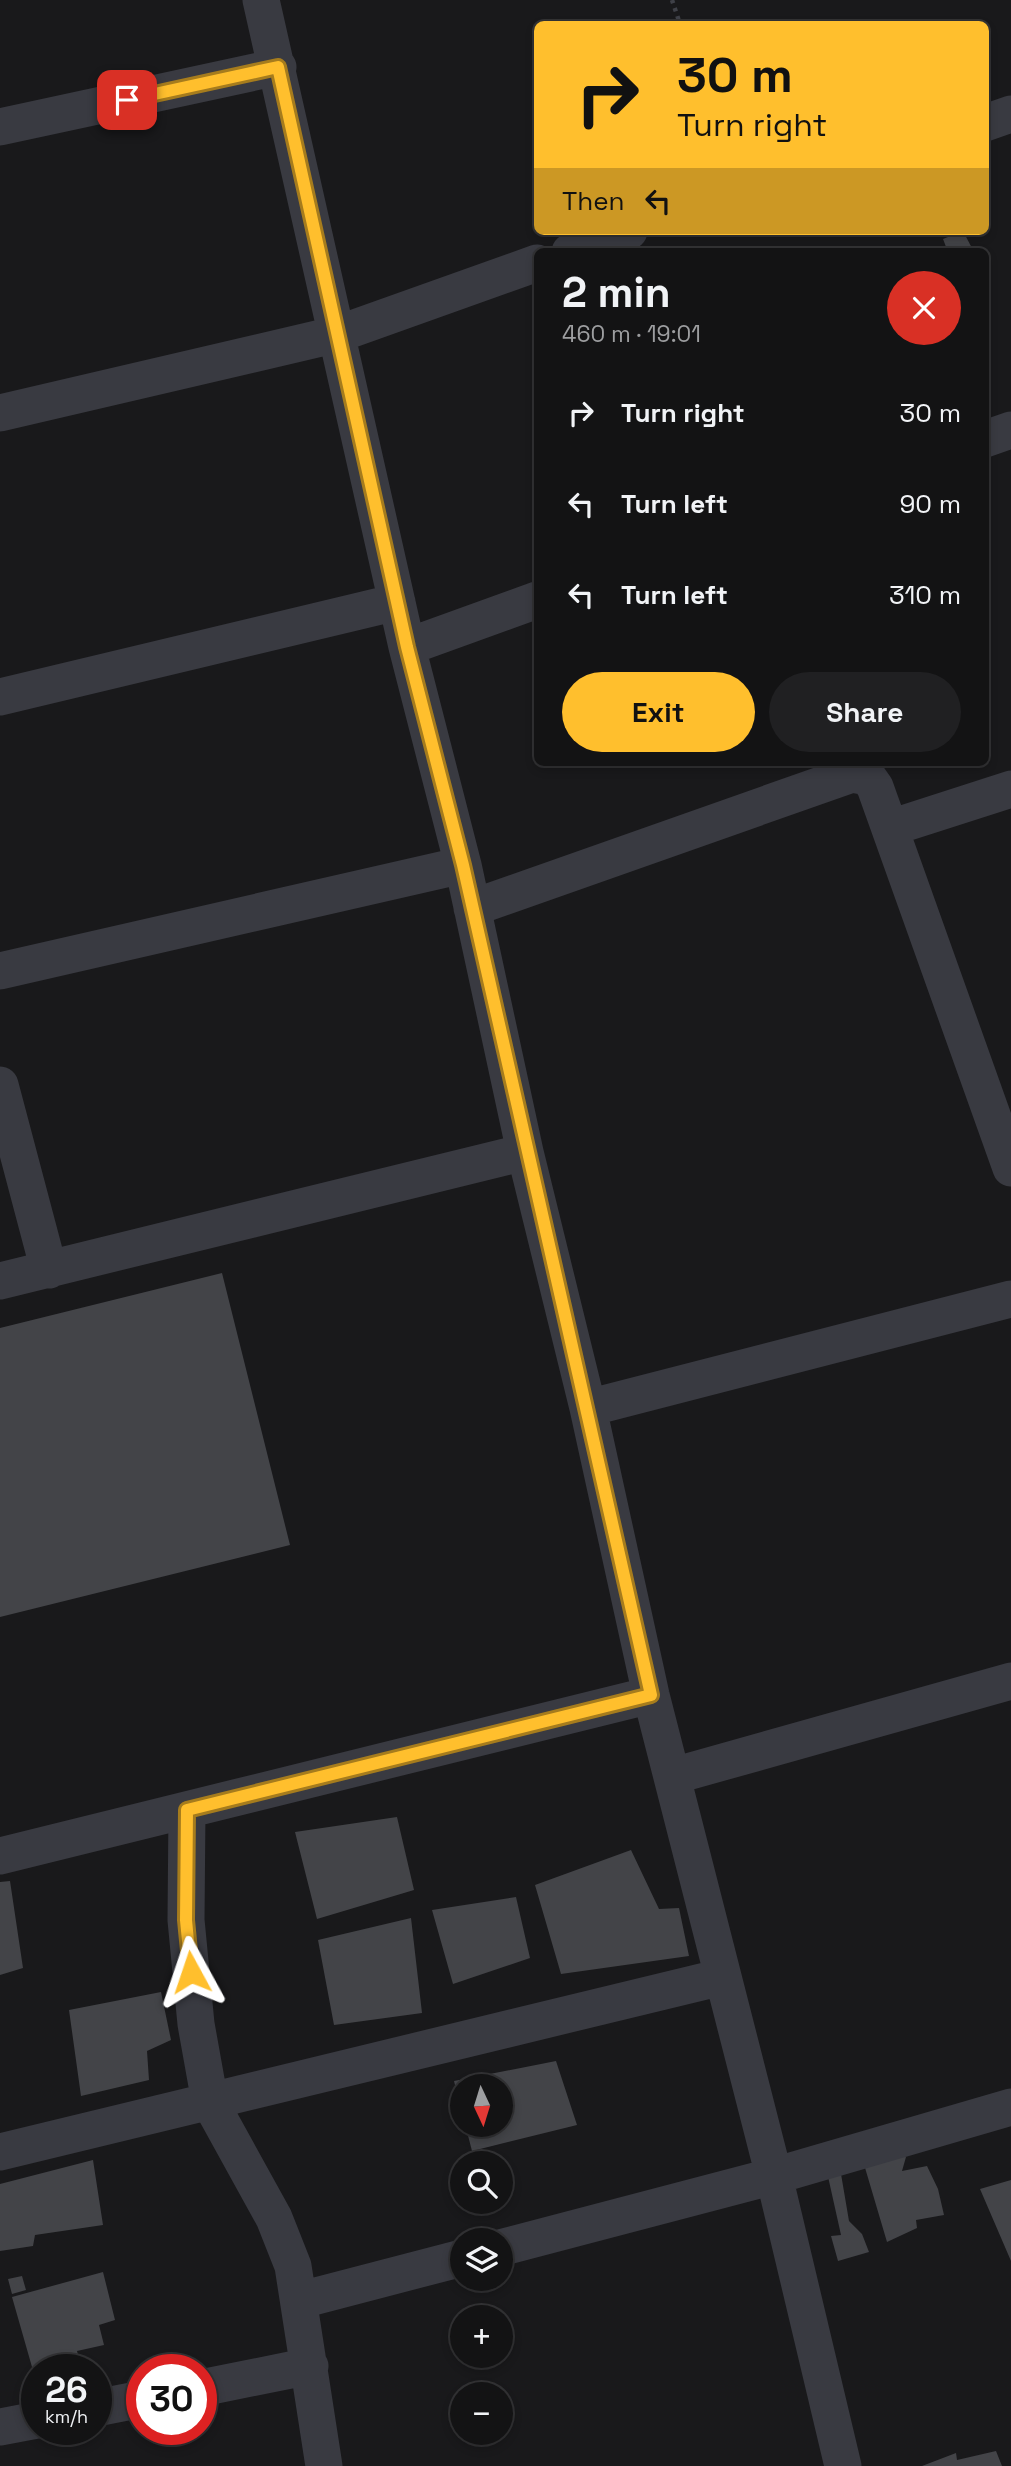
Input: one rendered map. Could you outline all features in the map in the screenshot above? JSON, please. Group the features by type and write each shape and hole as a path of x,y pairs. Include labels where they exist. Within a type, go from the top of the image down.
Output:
{"street":[{"path":"261,0 407,647 463,865 526,1152 589,1408 651,1695 774,2176 844,2466"},
{"path":"0,127 278,67"},
{"path":"989,121 1011,114"},
{"path":"581,248 618,235"},
{"path":"0,413 338,334 534,265"},
{"path":"989,438 1011,430"},
{"path":"407,647 534,601"},
{"path":"0,697 397,602"},
{"path":"472,908 852,774 868,777 890,828 1011,1168"},
{"path":"890,828 1011,789"},
{"path":"0,971 463,865"},
{"path":"0,1085 49,1270"},
{"path":"0,1282 526,1152"},
{"path":"589,1408 1011,1299"},
{"path":"673,1776 1011,1681"},
{"path":"0,1856 651,1695"},
{"path":"187,1810 186,1920 196,2024 210,2102 274,2217 293,2266 301,2300 324,2466"},
{"path":"0,2152 722,1977"},
{"path":"513,2245 774,2176 1011,2107"},
{"path":"301,2300 450,2261"},
{"path":"217,2385 310,2366"},
{"path":"0,2427 21,2423"}],"path":[{"path":"672,0 679,21"}],"building":[{"path":"953,235 965,235 972,248 946,248 943,239"},
{"path":"222,1273 290,1545 0,1617 0,1328"},
{"path":"397,1817 414,1890 317,1919 295,1832"},
{"path":"631,1850 659,1909 679,1908 689,1956 561,1974 535,1885"},
{"path":"10,1881 23,1968 0,1975 0,1882"},
{"path":"516,1897 530,1958 453,1984 432,1910"},
{"path":"411,1918 422,2013 334,2025 318,1940"},
{"path":"161,1992 171,2040 147,2051 149,2080 81,2096 69,2010"},
{"path":"556,2061 577,2125 472,2151 468,2137 513,2137 513,2074 490,2074"},
{"path":"894,2152 906,2157 902,2171 927,2166 938,2189 944,2215 916,2220 917,2228 887,2242 863,2161"},
{"path":"93,2160 103,2225 35,2235 33,2246 0,2251 0,2184"},
{"path":"840,2168 849,2221 862,2234 869,2252 838,2261 831,2236 841,2235 827,2172"},
{"path":"1011,2180 1011,2261 980,2189"},
{"path":"103,2272 115,2320 99,2325 104,2345 77,2351 78,2354 28,2354 12,2297"},
{"path":"22,2276 26,2290 12,2294 8,2279"},
{"path":"996,2451 1002,2466 922,2466 956,2453 957,2460"}],"route":[{"path":"127,100 278,67 407,647 463,865 526,1152 589,1408 651,1695 187,1810 186,1920 191,1972"}]}
